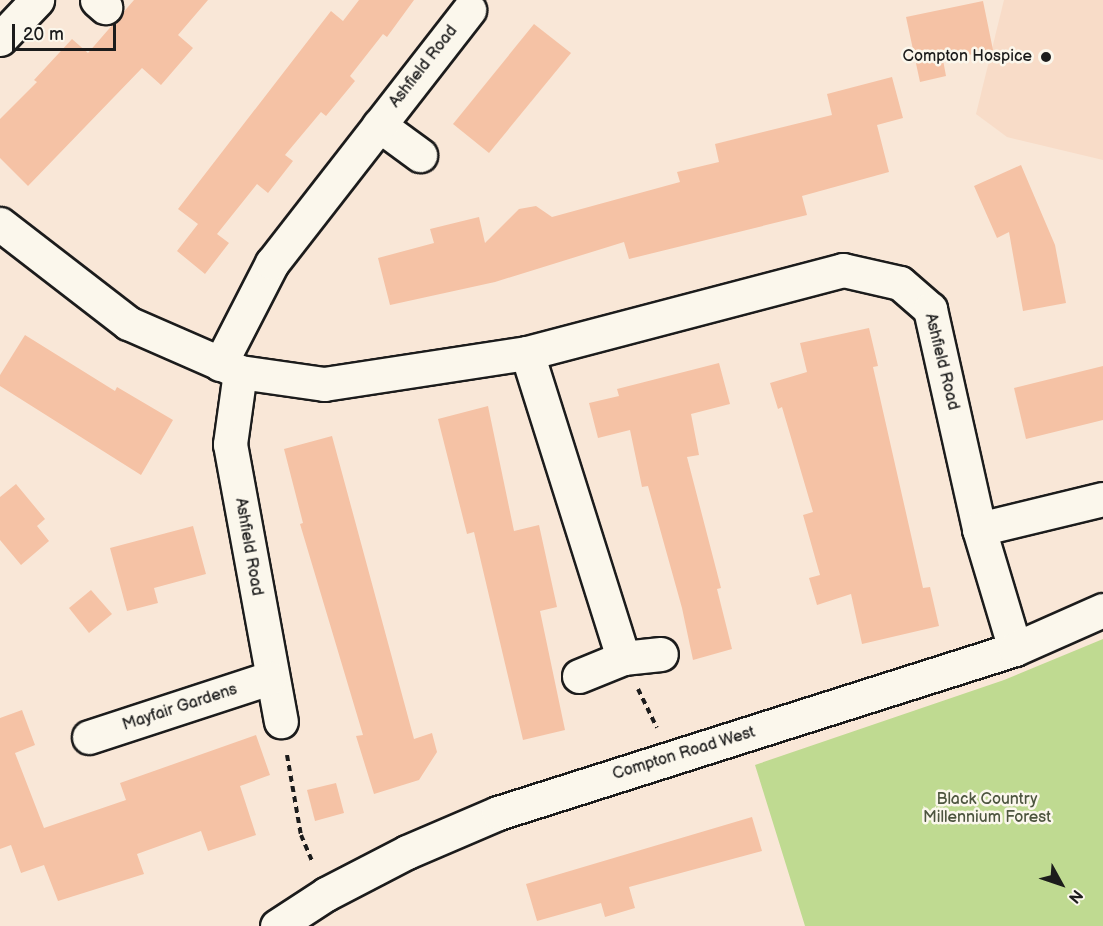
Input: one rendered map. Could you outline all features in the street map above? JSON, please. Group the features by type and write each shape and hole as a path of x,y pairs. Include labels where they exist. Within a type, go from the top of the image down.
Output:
{"main road":[{"path":"0,39 37,0"},
{"name":"Ashfield Road","path":"281,721 270,678 230,444 230,368 272,263 469,10"},
{"name":"Ashfield Road","path":"379,125 420,155"},
{"name":"Ashfield Road","path":"0,224 128,323 230,368 324,384 527,353 843,270 900,283 930,309 979,529 1015,649"},
{"path":"527,353 623,658"},
{"path":"979,529 1103,499"},
{"name":"Compton Road West","path":"277,926 326,894 407,852 488,818 1015,649 1103,610"},
{"path":"579,676 623,658 662,654"},
{"name":"Mayfair Gardens","path":"89,737 270,678"}],"path":[{"path":"623,658 671,759"},
{"path":"281,721 301,835"}],"shaded area":[{"name":"Compton Hospice","path":"1004,0 1103,0 1103,160 1007,137 976,114"}],"green space":[{"name":"Black Country Millennium Forest","path":"1103,639 1103,926 805,926 755,765 1004,680"}],"building":[{"path":"134,0 208,0 178,35 193,48 161,85 142,68 28,186 0,158 0,119 37,82 34,80 72,39 88,53"},
{"path":"359,0 414,0 387,37 383,34 350,76 355,81 326,116 321,112 285,155 293,161 268,193 257,184 217,234 229,243 205,274 177,251 198,224 178,209 331,11 343,21"},
{"path":"983,1 993,50 943,60 946,76 920,82 906,17"},
{"path":"534,24 571,53 489,153 453,124"},
{"path":"892,77 903,118 877,125 889,172 802,196 807,215 629,259 624,242 495,282 390,305 378,258 434,243 430,229 479,217 485,243 519,209 536,206 552,217 680,182 677,172 719,162 715,144 832,115 827,94"},
{"path":"1021,165 1055,245 1066,303 1023,311 1009,232 997,238 974,186"},
{"path":"869,328 878,366 873,367 923,588 930,587 939,626 862,644 851,594 817,605 809,578 820,575 803,515 813,512 782,407 778,409 770,383 807,372 800,343"},
{"path":"25,335 115,391 117,387 173,420 141,475 0,386 0,375"},
{"path":"719,363 730,404 691,414 699,455 687,457 721,588 717,589 732,649 693,660 682,608 648,486 642,487 630,430 598,438 589,403 619,396 617,389"},
{"path":"1103,366 1103,420 1026,439 1014,388"},
{"path":"488,406 514,531 539,525 557,607 540,611 565,730 523,740 474,532 467,534 438,419"},
{"path":"332,436 414,739 432,733 437,752 419,780 374,794 356,736 363,735 300,524 303,523 284,449"},
{"path":"16,484 45,519 37,526 49,541 21,565 0,540 0,497"},
{"path":"193,526 206,574 154,588 158,603 127,611 110,548"},
{"path":"91,590 112,614 89,633 69,608"},
{"path":"22,710 35,745 15,753 44,828 126,800 120,783 256,735 270,775 240,786 256,835 208,851 201,831 137,854 144,874 58,901 44,865 21,873 11,845 0,849 0,718"},
{"path":"336,783 344,813 315,821 307,790"},
{"path":"752,817 762,851 629,887 635,908 605,917 601,903 537,921 526,884"}],"place":[{"name":"Compton Hospice","path":"1046,57"}]}
